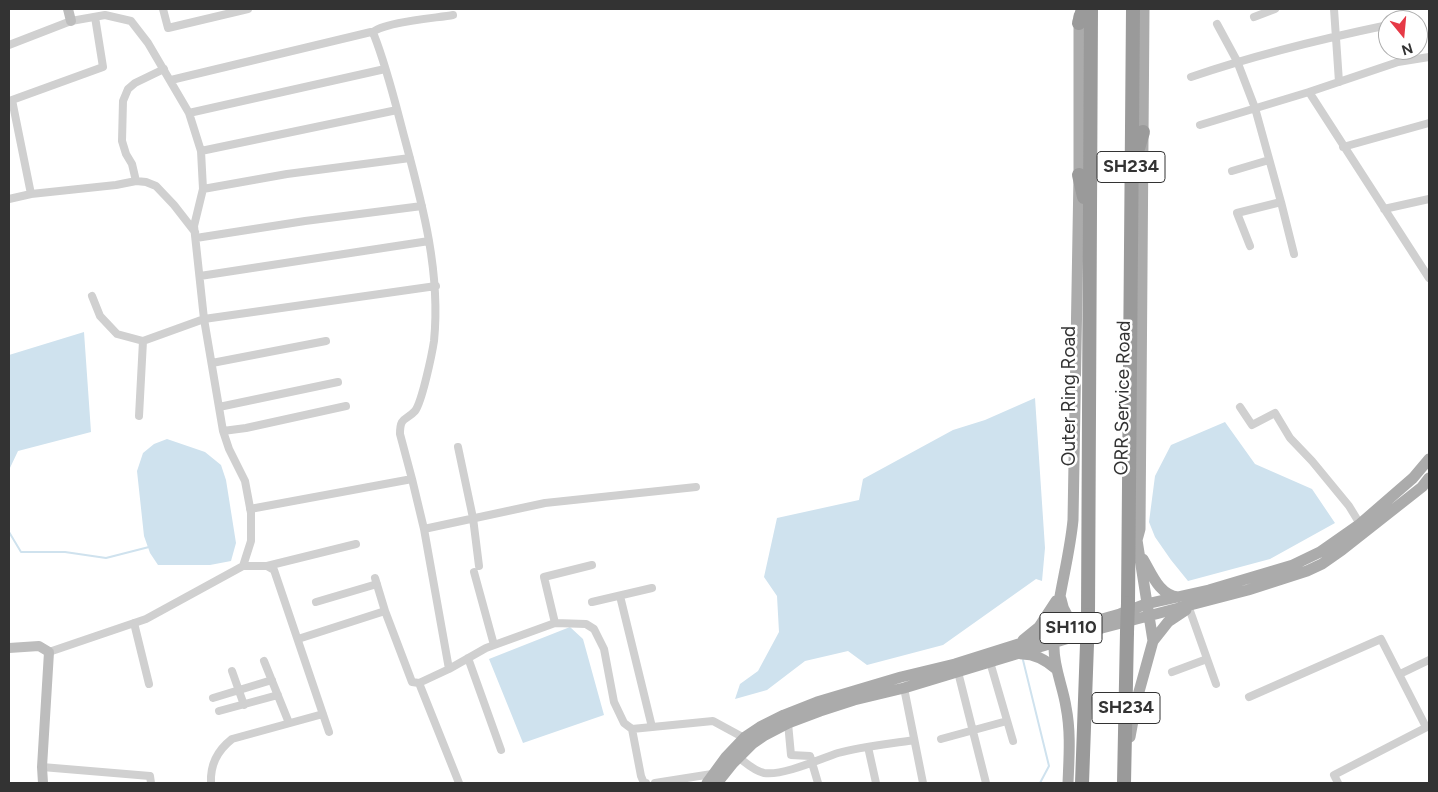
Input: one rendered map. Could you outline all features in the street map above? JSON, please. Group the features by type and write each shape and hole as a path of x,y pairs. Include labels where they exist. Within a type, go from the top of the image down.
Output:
{"highway":[{"name":"Outer Ring Road","path":"1082,783 1086,644 1083,620 1091,9"},
{"name":"SH234","path":"1124,783 1128,632 1132,9"},
{"path":"1131,171 1143,132"},
{"path":"1079,175 1089,220"}],"main road":[{"name":"ORR Service Road","path":"1128,783 1133,717 1153,641 1137,540 1140,529 1144,9"},
{"path":"1068,783 1070,748 1068,717 1056,669 1055,637 1060,593 1073,520 1080,13"},
{"name":"SH110","path":"1055,637 1083,620 1120,614 1146,604 1209,590 1292,565 1320,552 1360,524 1413,478 1429,459"},
{"name":"SH110","path":"712,780 738,757 748,740 788,723 846,703 904,688 957,668 1055,637 1208,601 1287,579 1322,564 1342,550 1422,487 1429,478"},
{"path":"1139,551 1158,585 1168,594 1180,597"},
{"path":"1060,593 1064,611 1073,622 1083,620"},
{"path":"1012,650 1039,627 1060,593"},
{"path":"1153,641 1168,622 1182,611 1208,601"},
{"path":"1012,650 1042,658 1056,669"},
{"name":"SH110","path":"712,780 726,756 748,740 760,727 784,715 817,702 901,677 990,662 1012,650"}],"street":[{"path":"68,9 71,21"},
{"path":"163,9 168,28 248,9"},
{"path":"1254,17 1275,9"},
{"path":"1334,9 1339,82"},
{"path":"9,45 71,21 105,15 131,21 148,43 190,113 201,151 203,189 194,226 204,319 223,431 229,449 245,481 250,509 251,541 243,566"},
{"path":"171,80 372,33 375,30 391,25 453,15"},
{"path":"32,194 10,100 103,68 95,17"},
{"path":"1217,24 1237,61 1255,108 1294,254"},
{"path":"1191,78 1237,61 1378,27"},
{"path":"372,33 386,69 410,158 422,206 436,286 434,341 430,364 415,410 401,422 400,428 424,529 449,669"},
{"path":"1200,124 1309,92 1398,62 1429,57"},
{"path":"136,181 132,164 126,154 122,141 123,100 128,89 164,69"},
{"path":"190,113 386,69"},
{"path":"1309,92 1384,209 1426,268 1429,278"},
{"path":"201,151 397,110"},
{"path":"1343,147 1429,123"},
{"path":"203,189 287,174 410,158"},
{"path":"1232,171 1269,160"},
{"path":"9,199 32,194 136,181 146,182 156,186 174,205 195,235"},
{"path":"1384,209 1429,199"},
{"path":"1250,246 1237,214 1280,202"},
{"path":"195,235 422,206"},
{"path":"200,276 371,249 429,242"},
{"path":"92,296 100,316 117,334 143,341 204,319 436,286"},
{"path":"139,416 143,341"},
{"path":"212,363 326,341"},
{"path":"219,408 338,382"},
{"path":"223,431 246,428 346,406"},
{"path":"1240,407 1252,425 1275,413 1290,438 1350,506 1360,524"},
{"path":"458,447 472,518 476,569 494,645"},
{"path":"250,509 412,480"},
{"path":"424,529 545,503 696,487"},
{"path":"9,648 39,646 49,652 146,619 243,566 267,566 356,544"},
{"path":"555,623 544,577 592,565"},
{"path":"267,566 274,570 329,732"},
{"path":"316,602 376,581 385,611 412,682 418,682 449,669 494,645 555,623 586,624 594,629 604,649 614,702 624,723 632,730 640,776 644,783 646,783"},
{"path":"592,602 652,588"},
{"path":"620,596 652,727"},
{"path":"1189,608 1216,684"},
{"path":"298,639 385,611"},
{"path":"134,624 149,684"},
{"path":"1249,697 1381,639 1428,726 1334,775 1338,783"},
{"path":"43,783 42,767 49,652"},
{"path":"468,658 501,750"},
{"path":"1172,672 1207,659"},
{"path":"1400,674 1429,660"},
{"path":"264,661 289,723"},
{"path":"990,662 1013,741"},
{"path":"957,668 986,783"},
{"path":"232,671 244,705"},
{"path":"212,698 272,680"},
{"path":"418,682 459,783"},
{"path":"904,688 923,783"},
{"path":"219,711 278,695"},
{"path":"211,783 211,771 217,756 221,748 232,738 323,714"},
{"path":"632,730 713,721 748,740"},
{"path":"941,739 1007,721"},
{"path":"788,723 791,755 810,756 818,783"},
{"path":"738,757 755,770 766,773 780,772 838,754 914,740"},
{"path":"868,747 876,783"},
{"path":"42,767 150,776 151,783"},
{"path":"655,783 712,780"}],"water":[{"path":"84,332 91,432 18,451 9,470 9,355"},
{"path":"1035,398 1045,548 1042,581 1036,579 943,645 867,665 848,651 805,661 767,690 735,699 740,684 758,671 779,632 777,596 764,577 777,518 859,500 863,479 953,430 985,420"},
{"path":"1225,422 1255,464 1312,489 1335,523 1270,559 1188,581 1155,537 1149,522 1155,476 1171,445"},
{"path":"167,439 205,452 221,465 226,480 236,543 231,561 210,565 158,565 150,553 144,536 137,471 143,453 154,444"},
{"path":"570,627 583,639 604,715 523,743 489,659"}],"waterway":[{"path":"9,532 21,552 65,552 106,558 149,547"},
{"path":"1023,660 1049,766 1040,783"}]}
